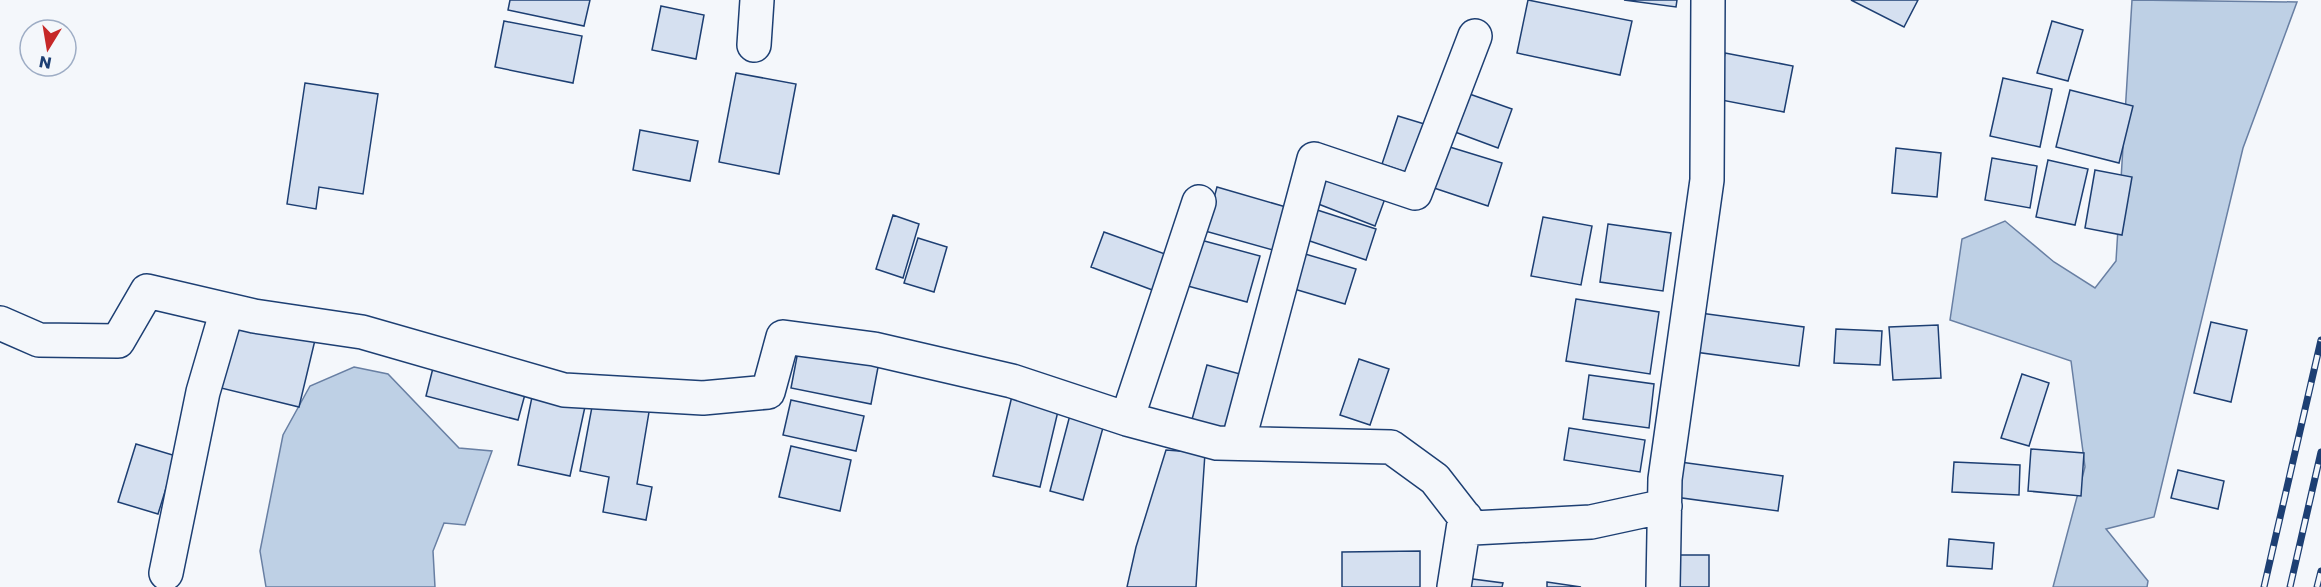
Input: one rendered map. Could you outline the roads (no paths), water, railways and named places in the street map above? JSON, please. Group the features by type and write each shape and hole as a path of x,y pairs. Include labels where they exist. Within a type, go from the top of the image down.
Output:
{"street":[{"path":"754,45 757,0"},
{"path":"1663,587 1665,479 1707,180 1707,0"},
{"path":"1238,443 1314,159 1415,193 1475,36"},
{"path":"1127,419 1199,202"},
{"path":"0,323 39,339 118,341 147,291 227,309 362,332 564,390 703,398 768,392 783,336 874,349 1012,381 1127,419 1217,443 1391,447 1435,479 1473,528 1591,522 1665,506"},
{"path":"166,573 203,392 227,309"},
{"path":"1454,587 1464,517"}],"water":[{"path":"2132,0 2297,2 2243,148 2154,517 2106,529 2148,581 2147,587 2053,587 2085,467 2071,361 1950,320 1962,239 2005,221 2054,262 2095,288 2116,261"},
{"path":"354,367 388,374 459,448 492,451 465,525 444,523 433,551 435,587 266,587 260,551 283,435 310,386"}],"railway":[{"path":"2264,587 2321,340"},
{"path":"2290,587 2321,452"},
{"path":"2317,587 2321,571"}]}
